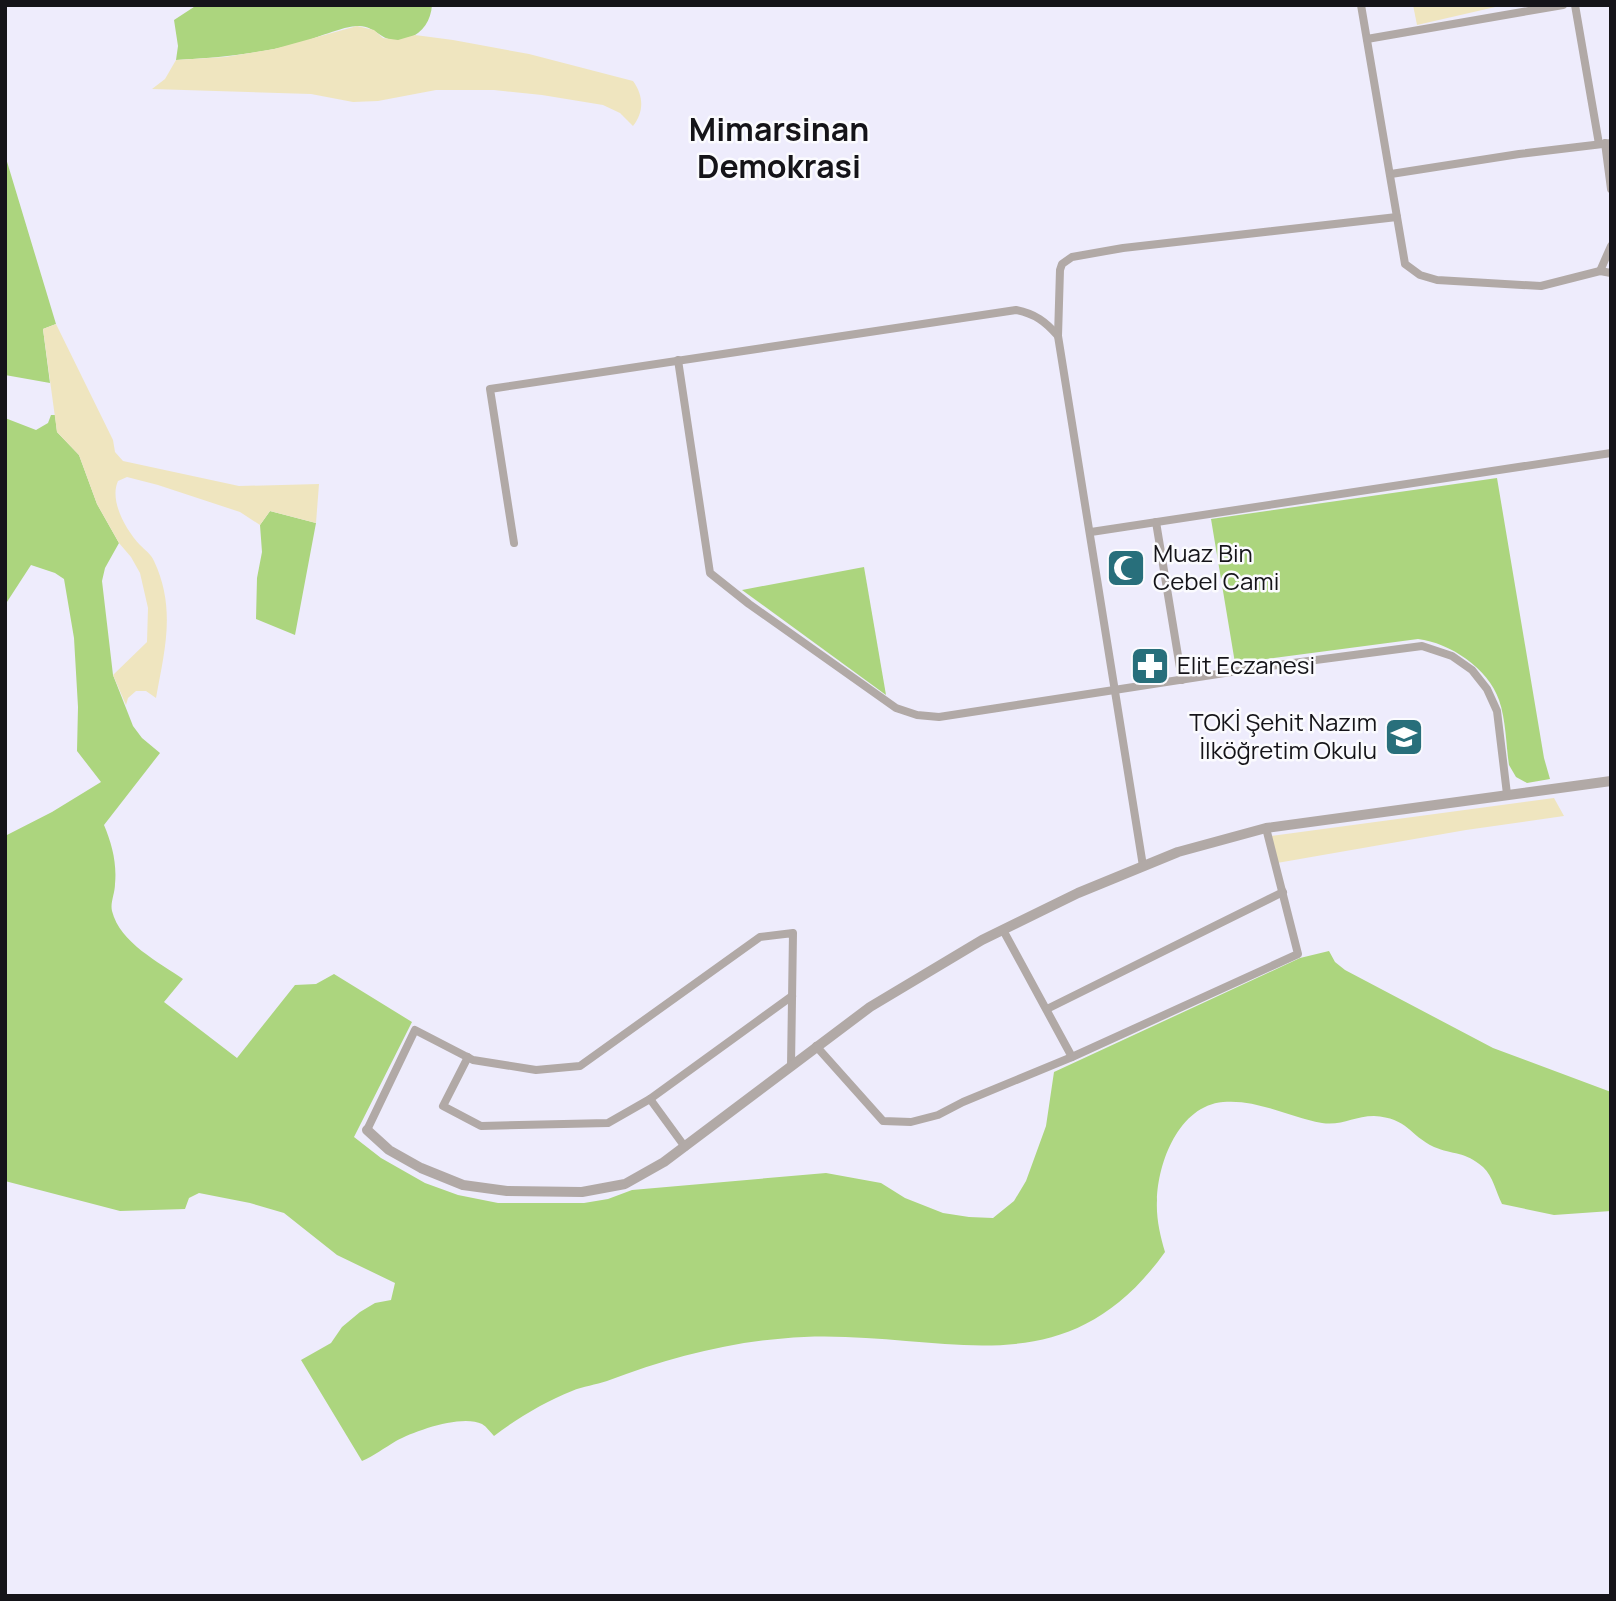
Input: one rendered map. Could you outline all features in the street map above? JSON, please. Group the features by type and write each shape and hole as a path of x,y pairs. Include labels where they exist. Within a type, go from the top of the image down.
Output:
{"street":[{"path":"1361,5 1405,264 1420,275 1437,279 1541,286 1600,271 1611,273"},
{"path":"1367,39 1563,5"},
{"path":"1575,5 1605,143 1611,189"},
{"path":"1391,174 1605,143"},
{"path":"1143,866 1058,335 1062,264 1072,257 1123,248 1398,217"},
{"path":"1600,271 1611,246"},
{"path":"514,543 490,389 1016,310 1033,314 1047,323 1058,335"},
{"path":"678,360 710,573 749,604 896,708 917,715 939,717 1422,646 1452,656 1472,670 1487,688 1497,710 1507,794"},
{"path":"1091,532 1611,453"},
{"path":"1156,522 1182,680"},
{"path":"791,1066 793,933 760,937 580,1066 536,1070 473,1060 415,1030 367,1130 389,1150 421,1168 463,1185 507,1191 582,1192 625,1184 685,1147 870,1007 1003,930 1077,892 1178,852 1266,828 1611,781"},
{"path":"816,1046 883,1121 911,1122 939,1115 1298,954 1266,828"},
{"path":"1047,1009 1283,892"},
{"path":"1003,930 1072,1057"},
{"path":"468,1058 443,1106 481,1126 608,1124 650,1098 792,996"},
{"path":"650,1098 685,1147"}],"green space":[{"path":"197,5 432,5 428,21 422,29 414,36 400,40 387,38 359,26 267,50 176,60 178,46 174,20"},
{"path":"5,155 56,324 43,329 50,383 5,375"},
{"path":"51,415 55,415 57,432 79,455 97,504 119,543 105,568 102,581 113,675 133,726 142,738 160,753 104,825 115,861 112,911 116,922 141,951 183,979 164,1002 237,1058 295,985 316,984 334,974 412,1022 354,1137 381,1158 425,1183 458,1195 498,1203 584,1203 608,1199 632,1190 826,1173 881,1183 905,1198 943,1213 993,1218 1014,1201 1026,1181 1046,1126 1054,1072 1300,958 1329,951 1335,962 1345,970 1493,1048 1611,1092 1611,1211 1554,1215 1502,1204 1489,1175 1477,1162 1434,1147 1401,1124 1385,1117 1367,1116 1336,1123 1322,1123 1248,1103 1223,1102 1194,1114 1174,1138 1167,1153 1158,1185 1157,1207 1165,1252 1126,1296 1086,1324 1044,1339 1000,1345 954,1345 856,1337 804,1337 729,1346 655,1364 576,1389 532,1411 494,1436 482,1424 473,1421 451,1422 404,1437 362,1461 301,1360 331,1343 342,1327 360,1312 375,1303 391,1300 395,1283 337,1255 284,1213 250,1203 199,1193 189,1198 185,1209 120,1211 5,1181 5,836 52,812 101,782 77,751 78,707 74,638 64,579 31,565 5,605 5,418 36,430 48,423"},
{"path":"1497,478 1544,758 1550,779 1527,783 1516,777 1509,765 1503,716 1494,688 1466,659 1430,641 1418,639 1235,663 1211,519"},
{"path":"270,511 316,523 295,635 256,619 257,578 262,552 260,525"},
{"path":"864,567 886,695 742,590"}],"sand":[{"path":"1413,5 1504,5 1417,25"},
{"path":"357,26 374,30 383,38 398,40 415,35 453,40 529,54 633,81 641,98 641,110 633,126 620,113 603,105 494,90 436,90 378,101 353,102 311,94 152,89 165,79 176,60 225,57 274,49"},
{"path":"56,324 113,440 115,452 123,461 239,486 319,484 316,523 270,511 260,525 240,512 158,485 127,477 118,481 116,497 120,515 135,539 154,561 161,578 167,612 165,646 156,698 146,691 136,691 128,698 126,705 113,675 147,642 148,608 140,573 97,504 79,455 57,432 43,329"},
{"path":"1554,798 1564,816 1277,863 1271,836"}],"place":[{"name":"Muaz Bin Cebel Cami","path":"1126,568"},
{"name":"Elit Eczanesi","path":"1150,666"},
{"name":"TOKİ Şehit Nazım İlköğretim Okulu","path":"1404,737"}],"district":[{"name":"Mimarsinan Demokrasi","path":"779,148"}]}
